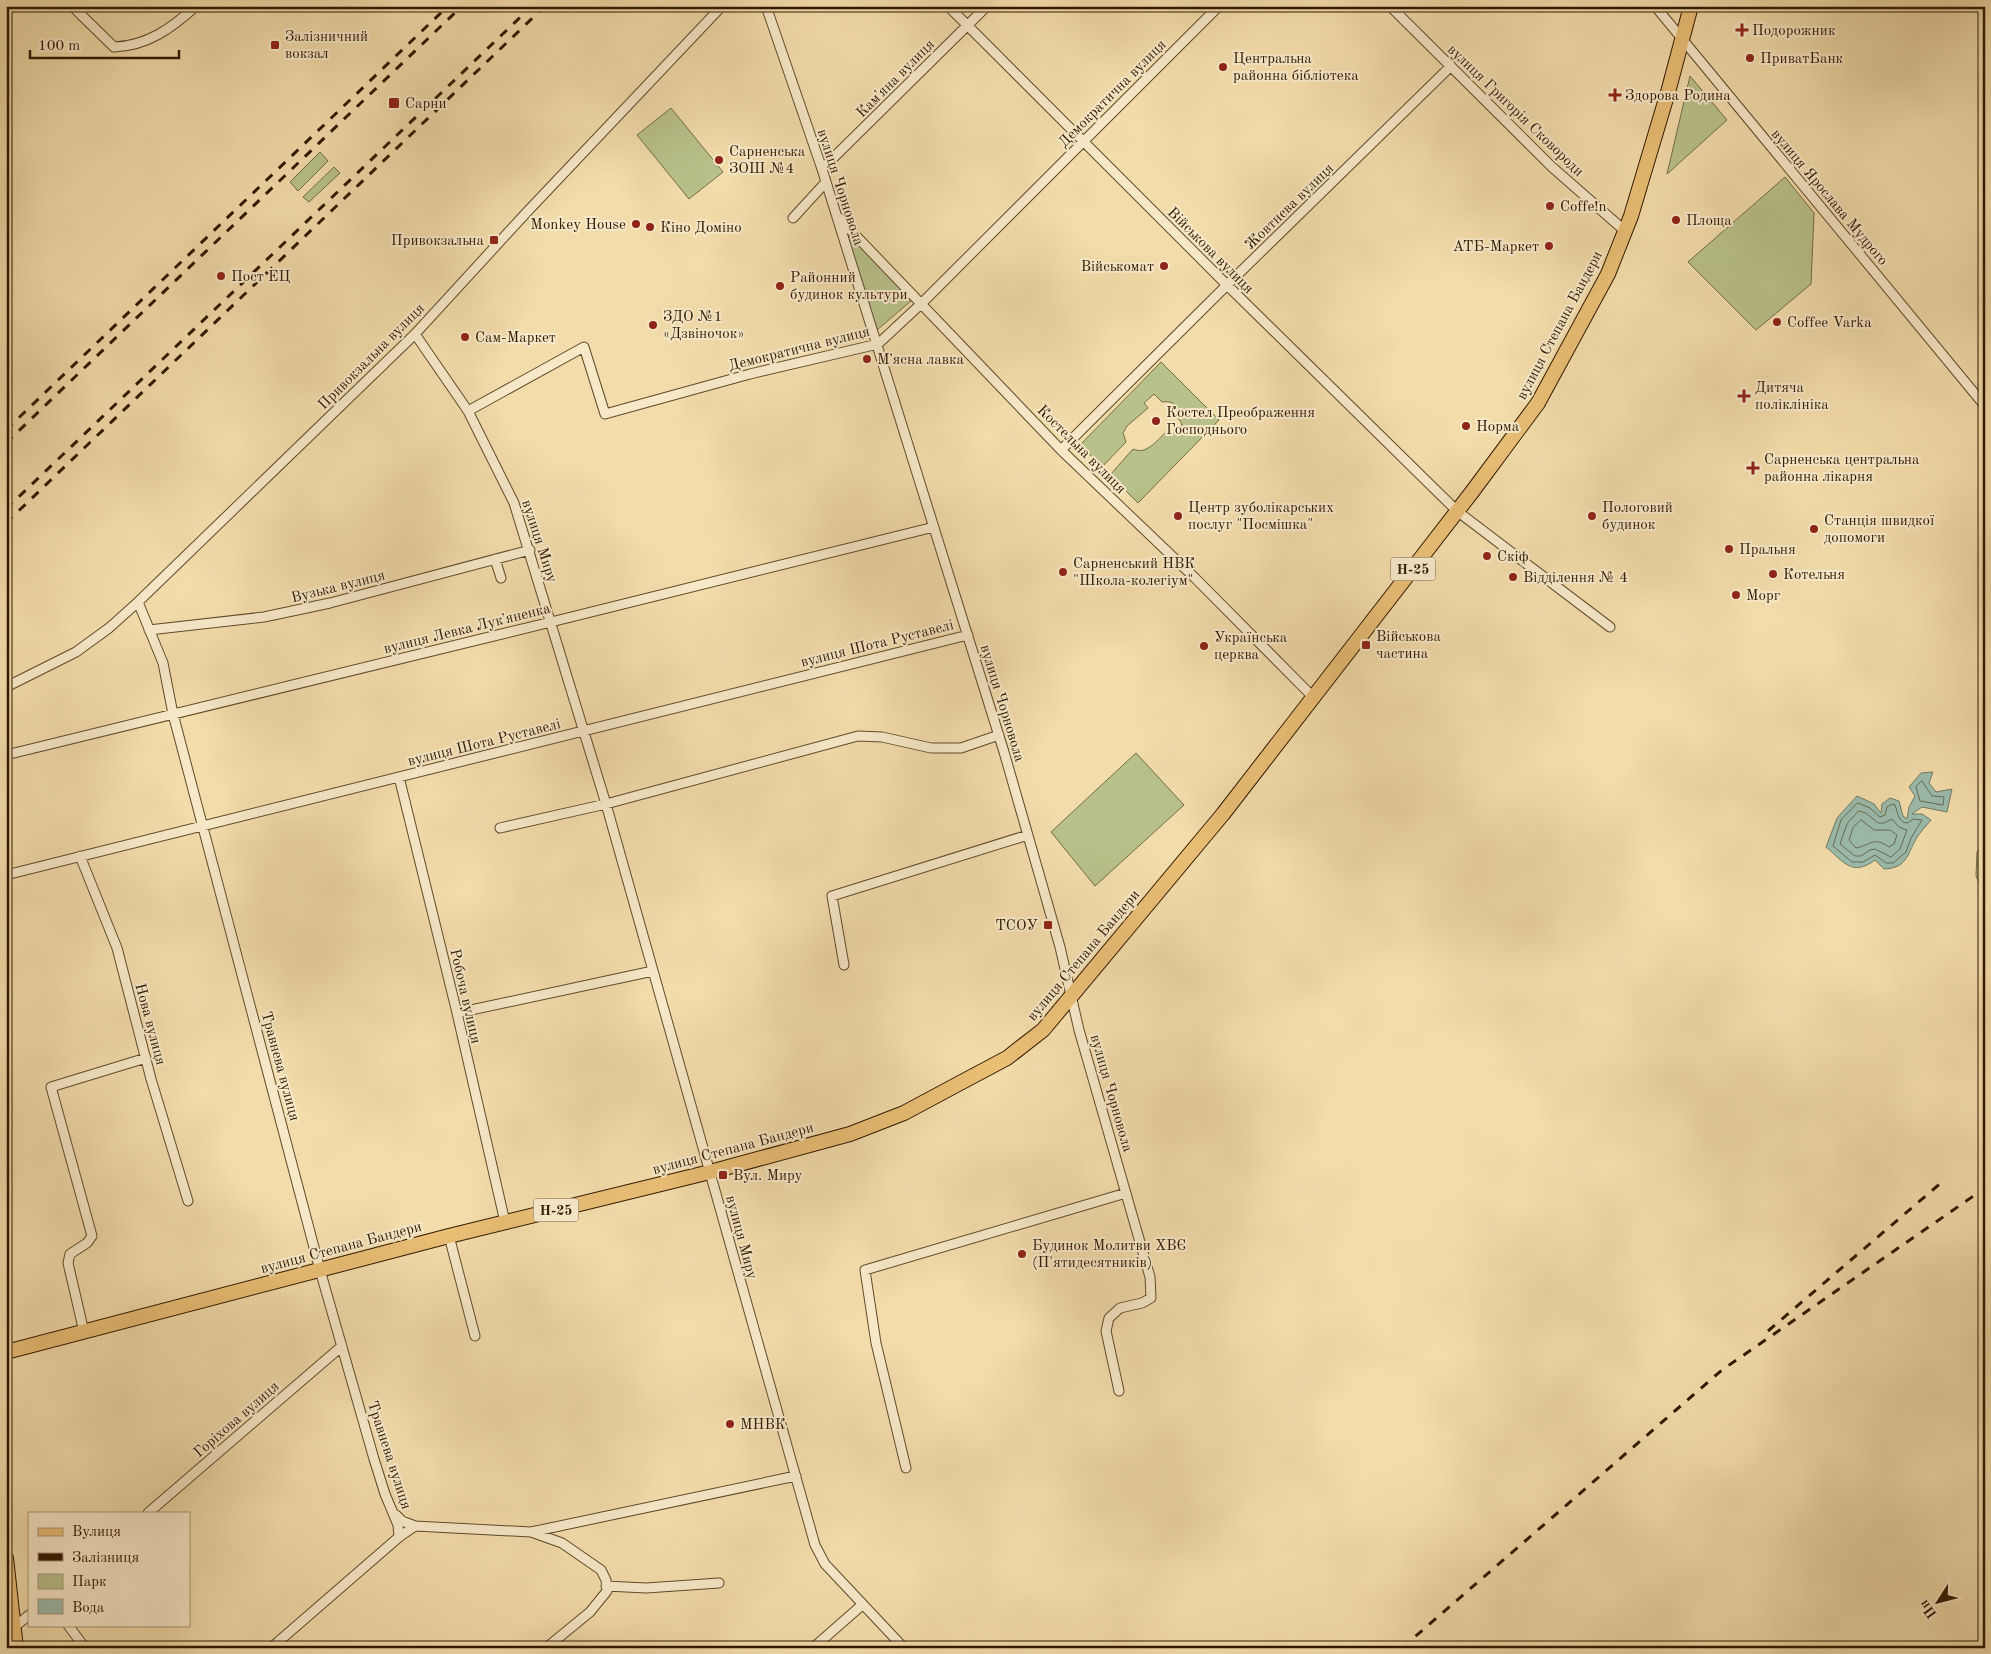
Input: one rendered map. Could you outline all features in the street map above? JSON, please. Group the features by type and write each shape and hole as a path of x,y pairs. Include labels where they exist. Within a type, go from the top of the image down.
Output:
{"main road":[{"name":"вулиця Степана Бандери","path":"6,1352 449,1236 710,1172 850,1134 904,1113 1007,1058 1043,1030 1223,814 1457,511 1538,402 1608,274 1631,216 1668,94 1691,6"},
{"path":"6,1558 10,1631 16,1648"}],"street":[{"path":"72,6 114,47 148,41 182,19 196,6"},
{"name":"Привокзальна вулиця","path":"6,687 76,652 109,628 138,602 415,334 526,213 722,6"},
{"name":"вулиця Чорновола","path":"766,6 822,169 878,344 999,736 1060,947 1071,998 1150,1277 1151,1298 1142,1303 1120,1308 1109,1318 1106,1332 1120,1391"},
{"name":"Військова вулиця","path":"948,6 1227,285 1457,511 1610,627"},
{"name":"Камʼяна вулиця","path":"822,169 987,6"},
{"name":"Демократична вулиця","path":"468,411 584,348 607,420 750,374 878,344 922,303 1218,6"},
{"name":"вулиця Григорія Сковороди","path":"1390,6 1553,168 1625,231"},
{"name":"вулиця Ярослава Мудрого","path":"1655,6 1985,406"},
{"name":"Жовтнева вулиця","path":"1061,450 1451,66"},
{"path":"793,218 826,182"},
{"name":"Костельна вулиця","path":"836,215 1061,450 1194,578 1314,698"},
{"name":"вулиця Миру","path":"415,334 468,411 514,503 530,550 606,804 762,1364 815,1545 825,1564 904,1648"},
{"name":"вулиця Левка Лукʼяненка","path":"6,755 552,622 934,526"},
{"name":"Вузька вулиця","path":"150,630 264,617 330,603 530,550"},
{"path":"495,559 500,578"},
{"name":"Травнева вулиця","path":"138,602 163,663 173,714 204,825 320,1270 374,1459 385,1494 398,1525 399,1537"},
{"name":"вулиця Шота Руставелі","path":"6,875 968,635"},
{"path":"500,828 606,804 858,736 882,737 931,748 961,748 999,736"},
{"name":"Робоча вулиця","path":"399,777 457,1013 505,1222"},
{"path":"844,965 832,896 1028,835"},
{"name":"Нова вулиця","path":"80,856 117,948 146,1058 188,1201"},
{"path":"457,1013 653,971"},
{"path":"84,1332 68,1263 70,1254 87,1243 92,1236 51,1087 146,1058"},
{"path":"906,1468 876,1343 865,1270 1126,1193"},
{"path":"449,1236 475,1336"},
{"name":"Горіхова вулиця","path":"149,1512 342,1346"},
{"path":"392,1510 402,1521 415,1526 531,1532 796,1476"},
{"path":"560,1542 561,1531 565,1525"},
{"path":"271,1648 399,1537 415,1526"},
{"path":"531,1532 560,1542 601,1570 606,1580 606,1591 590,1612 546,1648"},
{"path":"606,1586 646,1588 719,1582"},
{"path":"813,1648 862,1605"},
{"path":"10,1631 28,1616"},
{"path":"69,1626 86,1648"}],"green space":[{"path":"1690,76 1727,120 1667,174"},
{"path":"671,108 723,172 689,199 637,135"},
{"path":"320,152 328,161 298,191 290,182"},
{"path":"334,167 340,173 309,202 303,197"},
{"path":"1785,177 1814,213 1811,284 1756,330 1688,262"},
{"path":"845,229 911,301 877,330"},
{"path":"1161,362 1219,420 1138,503 1110,475 1133,449 1138,451 1148,448 1168,430 1172,434 1182,426 1176,416 1177,409 1174,404 1162,402 1154,394 1144,403 1148,408 1127,426 1123,433 1126,442 1102,467 1080,445"},
{"path":"1136,753 1184,805 1095,886 1051,832"},
{"path":"1985,844 1985,895 1976,876 1977,852"}],"water":[{"path":"1933,772 1929,783 1936,792 1952,789 1947,812 1922,807 1912,814 1922,814 1931,820 1918,836 1902,863 1892,868 1884,869 1875,860 1860,867 1849,866 1826,847 1837,818 1857,796 1874,804 1881,813 1882,804 1890,798 1899,801 1903,816 1907,819 1909,807 1915,796 1909,787 1921,773"}],"railway":[{"path":"6,430 448,6"},
{"path":"6,443 462,6"},
{"path":"6,509 532,6"},
{"path":"6,523 545,6"},
{"path":"1768,1331 1942,1182"},
{"path":"1402,1648 1722,1370 1985,1188"}],"place":[{"name":"Подорожник","path":"1742,30"},
{"name":"Залізничний вокзал","path":"275,45"},
{"name":"ПриватБанк","path":"1750,58"},
{"name":"Центральна районна бібліотека","path":"1223,67"},
{"name":"Здорова Родина","path":"1615,95"},
{"name":"Сарни","path":"394,103"},
{"name":"Сарненська ЗОШ №4","path":"719,160"},
{"name":"Coffe!n","path":"1550,206"},
{"name":"Площа","path":"1676,220"},
{"name":"Monkey House","path":"636,224"},
{"name":"Кіно Доміно","path":"650,227"},
{"name":"Привокзальна","path":"494,240"},
{"name":"АТБ-Маркет","path":"1549,246"},
{"name":"Військомат","path":"1164,266"},
{"name":"Пост ЕЦ","path":"221,276"},
{"name":"Районний будинок культури","path":"780,286"},
{"name":"Coffee Varka","path":"1777,322"},
{"name":"ЗДО №1 «Дзвіночок»","path":"653,325"},
{"name":"Сам-Маркет","path":"465,337"},
{"name":"Мʼясна лавка","path":"867,359"},
{"name":"Дитяча поліклініка","path":"1744,396"},
{"name":"Костел Преображення Господнього","path":"1156,421"},
{"name":"Норма","path":"1466,426"},
{"name":"Сарненська центральна районна лікарня","path":"1753,468"},
{"name":"Центр зуболікарських послуг \"Посмішка\"","path":"1178,516"},
{"name":"Пологовий будинок","path":"1592,516"},
{"name":"Станція швидкої допомоги","path":"1814,529"},
{"name":"Пральня","path":"1729,549"},
{"name":"Скіф","path":"1487,556"},
{"name":"Сарненський НВК \"Школа-колегіум\"","path":"1063,572"},
{"name":"Котельня","path":"1773,574"},
{"name":"Відділення № 4","path":"1513,577"},
{"name":"Морг","path":"1736,595"},
{"name":"Військова частина","path":"1366,645"},
{"name":"Українська церква","path":"1204,646"},
{"name":"ТСОУ","path":"1048,925"},
{"name":"Вул. Миру","path":"723,1175"},
{"name":"Будинок Молитви ХВЄ (П'ятидесятників)","path":"1022,1254"},
{"name":"МНВК","path":"730,1424"}]}
